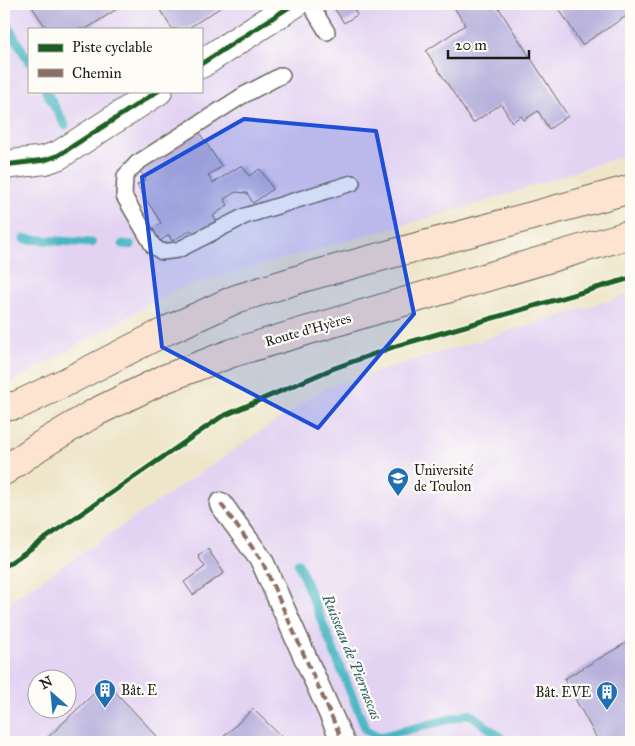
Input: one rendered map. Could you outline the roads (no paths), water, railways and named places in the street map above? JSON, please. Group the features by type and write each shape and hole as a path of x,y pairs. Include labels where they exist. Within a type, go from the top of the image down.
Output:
{"main road":[{"path":"4,407 18,404 64,383 168,330 236,299 306,277 631,188"},
{"name":"Route d'Hyères","path":"4,471 38,447 96,412 164,379 232,353 631,234"}],"street":[{"path":"202,63 294,4"},
{"path":"4,165 45,160 59,155 156,92"},
{"path":"222,504 262,561 343,742"}],"lane":[{"path":"310,4 327,32"},
{"path":"282,74 242,96 137,163 126,176 124,196 153,246 162,252 178,250 245,216 352,183"}],"waterway":[{"name":"Ruisseau de Pierrascas","path":"4,19 28,60"},
{"name":"Ruisseau de Pierrascas","path":"47,92 65,125"},
{"path":"24,239 92,243"},
{"name":"Ruisseau de Pierrascas","path":"123,244 131,245"},
{"name":"Ruisseau de Pierrascas","path":"298,563 366,730 379,737 470,714 507,742"}],"place":[{"name":"Université de Toulon","path":"398,497"},
{"name":"Bât. E","path":"105,709"},
{"name":"Bât. EVE","path":"607,711"}]}
